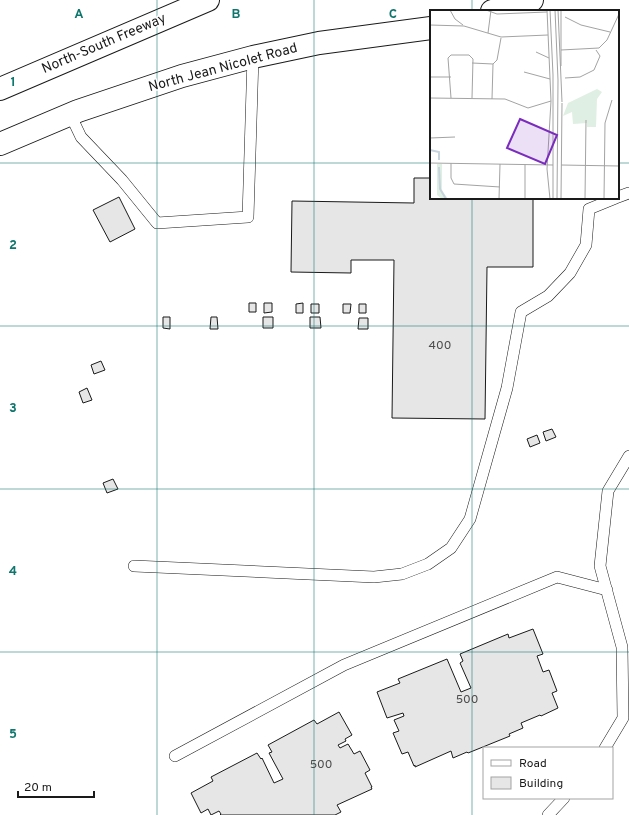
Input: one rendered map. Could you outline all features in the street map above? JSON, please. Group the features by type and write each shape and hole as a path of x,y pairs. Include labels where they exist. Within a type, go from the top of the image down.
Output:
{"main road":[{"name":"North-South Freeway","path":"0,89 208,0"},
{"path":"496,10 532,0"},
{"name":"North Jean Nicolet Road","path":"0,144 70,114 182,76 253,57 319,43 430,28"}],"lane":[{"path":"70,114 81,137 122,180 157,223 248,217 253,57"},
{"path":"619,197 629,193"},
{"path":"134,566 374,577 402,574 428,564 451,548 470,519 507,388 520,312 548,296 570,273 586,245 589,209 614,199"},
{"path":"606,747 623,718 622,647 600,566 608,491 629,456"},
{"path":"176,756 344,665 557,577 607,590"},
{"path":"548,815 563,799"}],"building":[{"path":"414,178 430,178 430,199 533,199 533,267 487,267 485,419 392,418 394,260 351,260 351,273 291,272 292,201 414,203"},
{"path":"119,197 135,229 110,242 93,210"},
{"path":"249,303 256,303 256,312 249,312"},
{"path":"264,303 272,303 272,312 264,313"},
{"path":"303,303 303,313 296,313 296,304"},
{"path":"311,304 319,304 319,313 311,313"},
{"path":"343,304 351,304 350,313 343,313"},
{"path":"359,304 366,304 366,313 359,313"},
{"path":"163,317 170,317 170,329 163,328"},
{"path":"211,317 217,317 218,329 210,329"},
{"path":"263,317 273,317 273,328 263,328"},
{"path":"310,317 320,317 321,328 310,328"},
{"path":"359,318 368,318 368,329 358,329"},
{"path":"101,361 105,370 94,374 91,365"},
{"path":"87,388 92,400 83,403 79,392"},
{"path":"552,429 556,437 546,441 543,432"},
{"path":"537,435 540,443 530,447 527,439"},
{"path":"113,479 118,489 107,493 103,483"},
{"path":"533,629 543,654 537,656 543,672 549,670 557,691 552,693 558,708 521,723 523,728 509,734 510,736 453,758 451,751 415,767 408,752 402,754 393,733 399,731 394,720 404,716 403,713 387,718 377,692 400,683 398,679 447,659 461,692 471,688 460,663 463,661 460,654 508,634 509,638"},
{"path":"339,712 352,735 345,739 346,741 338,745 340,748 348,744 354,754 360,751 370,770 365,773 372,787 372,789 337,805 341,812 335,815 220,815 221,814 219,811 211,815 208,809 201,813 191,793 213,781 211,777 257,753 261,759 262,758 274,783 283,779 269,753 272,752 268,745 314,720 317,724"}]}
